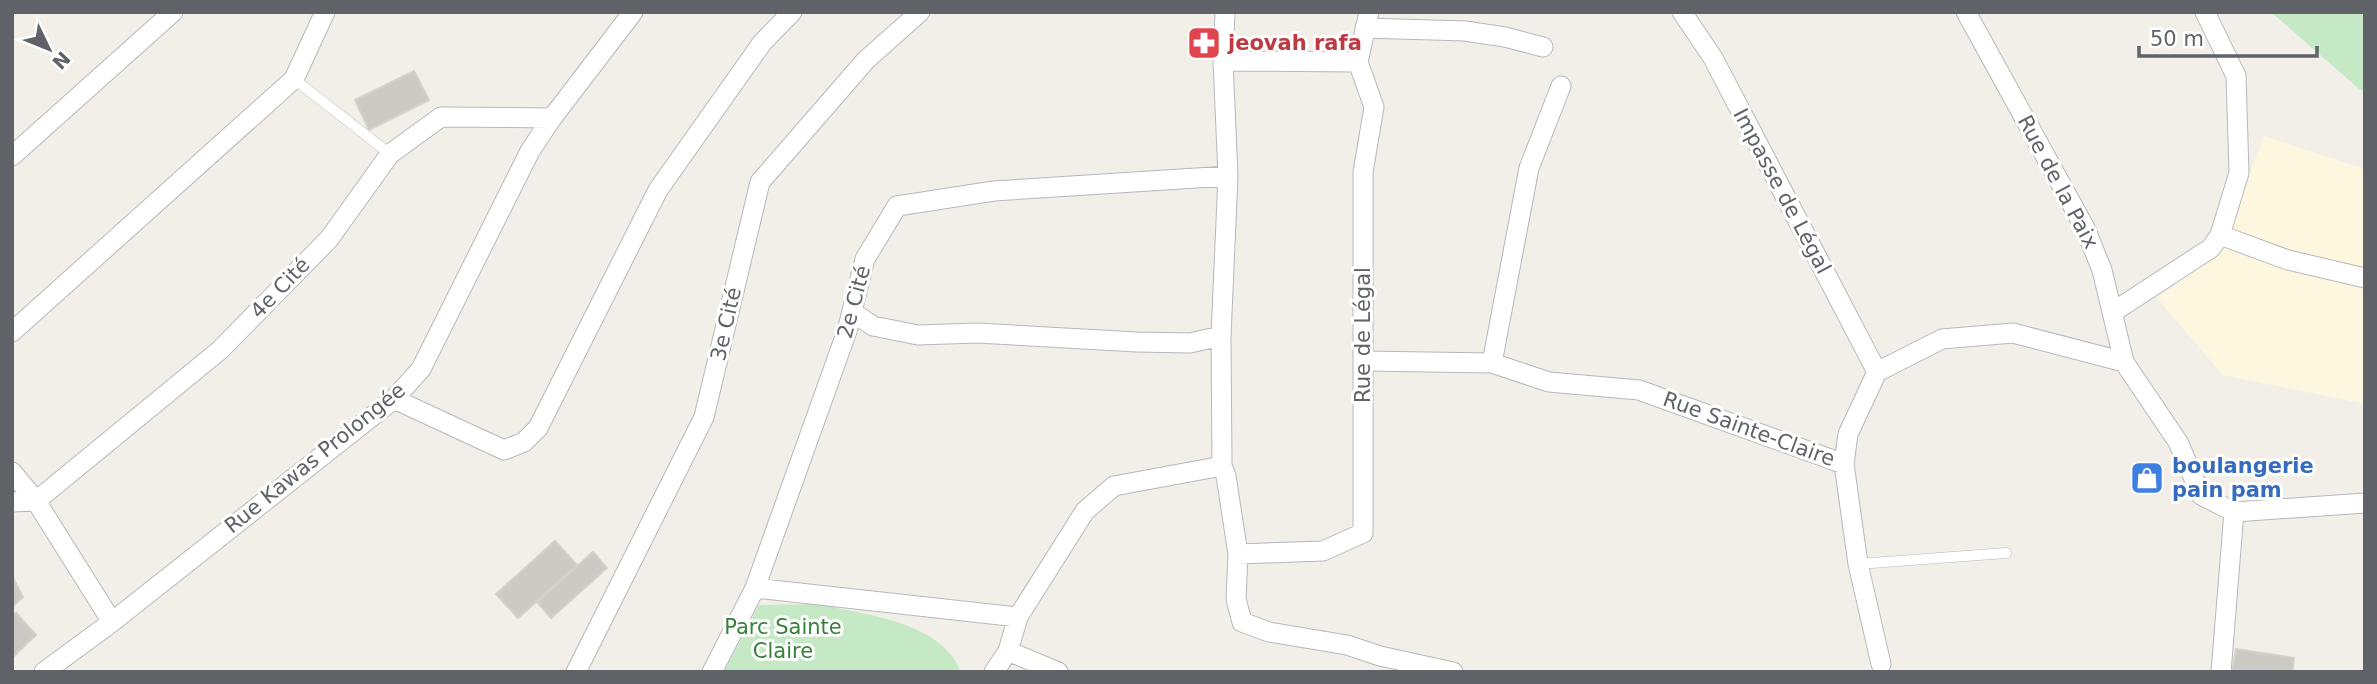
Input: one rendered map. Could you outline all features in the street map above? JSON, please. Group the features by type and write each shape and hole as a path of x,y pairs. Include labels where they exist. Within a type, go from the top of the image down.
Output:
{"street":[{"path":"12,156 173,12"},
{"path":"12,332 294,79 325,12"},
{"name":"Rue Kawas Prolongée","path":"44,672 112,622 394,399 421,369 530,151 552,118 634,12"},
{"path":"394,399 504,450 524,442 538,428 658,190 762,43 792,12"},
{"name":"3e Cité","path":"576,672 704,417 760,182 866,60 920,12"},
{"path":"1225,12 1223,61 1228,176 1221,336 1224,471 1238,554 1236,599 1242,622 1269,632 1346,645 1380,656 1453,672"},
{"name":"Impasse de Légal","path":"1682,12 1713,58 1877,372"},
{"name":"Rue de la Paix","path":"1966,12 2085,228 2102,270 2124,362"},
{"path":"2113,312 2211,248 2220,235 2239,173 2236,76 2205,12"},
{"path":"1367,20 1505,37 1543,47"},
{"name":"Rue de Légal","path":"1238,554 1323,551 1363,533 1363,172 1374,107 1359,62 1367,20"},
{"path":"1223,61 1359,62"},
{"path":"1492,363 1529,168 1561,86"},
{"name":"4e Cité","path":"36,501 220,351 329,239 390,154 441,117 552,118"},
{"name":"2e Cité","path":"712,672 755,588 847,331 865,259 897,206 994,191 1228,176"},
{"path":"2220,235 2288,260 2365,278"},
{"path":"852,312 873,326 918,335 977,333 1190,343 1221,336"},
{"path":"1877,372 1942,339 2013,333 2124,362 2178,442 2201,495 2234,512 2365,503"},
{"name":"Rue Sainte-Claire","path":"1363,361 1492,363 1549,382 1639,390 1844,464 1848,434 1877,372"},
{"path":"1844,464 1858,564 1881,664"},
{"path":"994,672 1008,651 1018,617 1085,511 1114,486 1224,471"},
{"path":"12,472 36,501 112,622"},
{"path":"12,502 36,501"},
{"path":"2221,672 2234,512"},
{"path":"755,588 1018,617"},
{"path":"1008,651 1058,672"}],"lane":[{"path":"294,79 390,154"},
{"path":"1858,564 2006,553"}],"shaded area":[{"path":"2264,136 2365,169 2365,404 2223,375 2157,298 2219,252"}],"green space":[{"path":"2271,12 2365,12 2365,92 2358,88"},
{"name":"Parc Sainte Claire","path":"818,604 879,617 919,631 937,641 951,655 961,672 724,672 759,605"}],"building":[{"path":"414,71 429,100 369,130 355,100"},
{"path":"555,541 577,565 518,618 496,594"},
{"path":"593,552 607,568 551,618 537,602"},
{"path":"12,576 23,597 12,607"},
{"path":"16,613 36,635 12,658 12,617"},
{"path":"2236,649 2294,658 2292,672 2232,672"}],"place":[{"name":"jeovah rafa","path":"1204,43"},
{"name":"boulangerie pain pam","path":"2147,478"}]}
